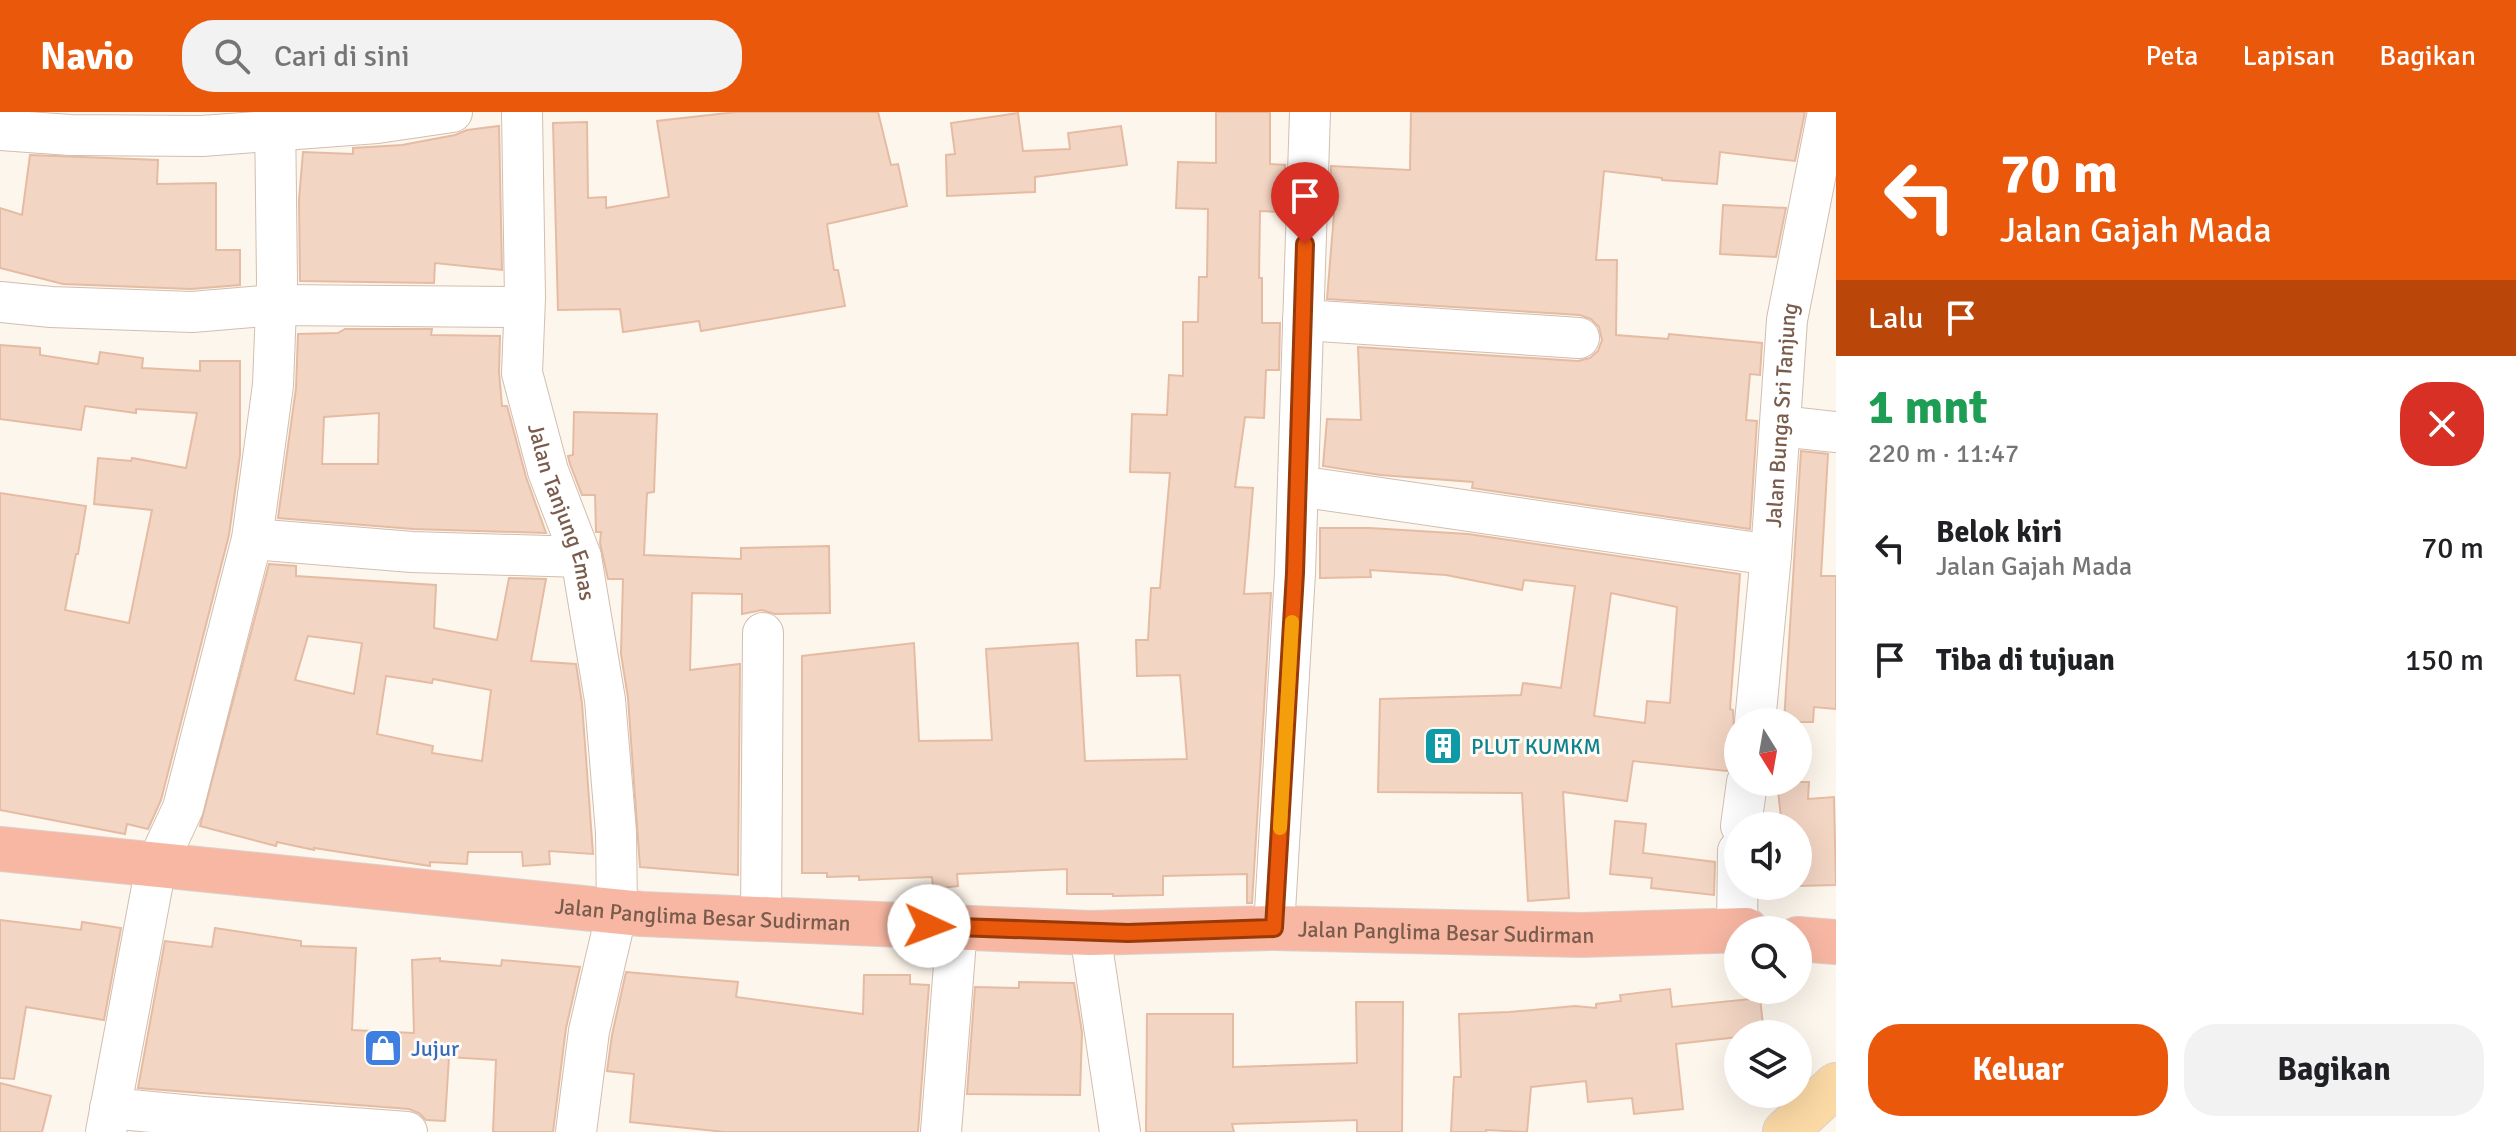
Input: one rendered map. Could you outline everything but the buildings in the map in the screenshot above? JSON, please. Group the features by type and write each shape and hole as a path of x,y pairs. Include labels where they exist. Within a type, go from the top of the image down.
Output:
{"highway":[{"name":"Jalan Panglima Besar Sudirman","path":"0,849 642,914 761,920 1090,933 1274,928 1581,935 1724,930"},
{"path":"1812,940 1836,942"}],"main road":[{"path":"1785,1132 1836,1085"}],"street":[{"path":"0,130 70,135 202,136 275,120 377,123 452,112"},
{"name":"Jalan Tanjung Emas","path":"522,112 522,373 548,471 581,557 605,700 616,832 617,911 589,1031 576,1132"},
{"path":"1274,928 1294,589 1310,112"},
{"name":"Jalan Bunga Sri Tanjung","path":"1756,708 1771,555 1787,320 1828,112"},
{"path":"275,120 273,385 252,539 183,808 156,866 108,1120 233,1120 407,1132"},
{"path":"0,302 192,312 276,305 524,307"},
{"path":"1303,320 1579,338"},
{"path":"1780,426 1836,432"},
{"path":"1298,486 1771,555"},
{"path":"252,539 412,552 581,557"},
{"path":"761,920 763,633"},
{"path":"941,1132 957,927"},
{"path":"1090,933 1120,1132"}],"slow traffic":[{"path":"1280,828 1292,622"}],"place":[{"name":"PLUT KUMKM","path":"1443,746"},
{"name":"Jujur","path":"383,1048"}],"route":[{"path":"929,926 1090,933 1274,928 1295,573 1305,244"}]}
